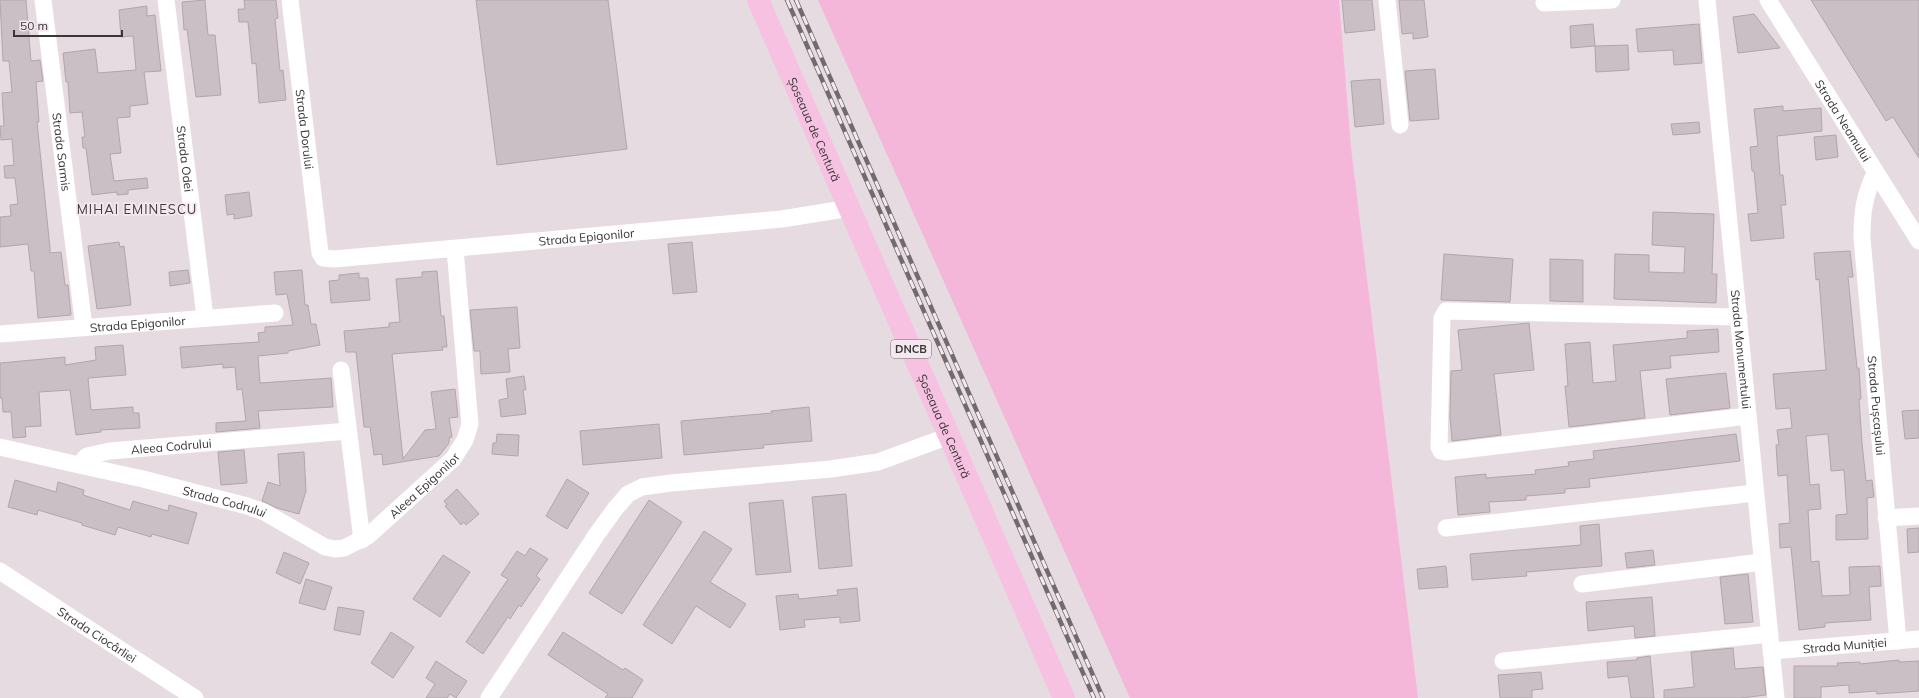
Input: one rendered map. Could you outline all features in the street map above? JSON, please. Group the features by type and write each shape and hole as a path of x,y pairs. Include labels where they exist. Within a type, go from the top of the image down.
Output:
{"main road":[{"name":"Șoseaua de Centură","path":"758,0 1064,698"}],"street":[{"name":"Strada Sarmis","path":"44,0 84,327"},
{"name":"Strada Odei","path":"166,0 205,317"},
{"name":"Strada Dorului","path":"290,0 320,253 323,258"},
{"path":"1387,0 1400,125"},
{"path":"1544,3 1612,0"},
{"name":"Strada Monumentului","path":"1708,0 1776,698"},
{"name":"Strada Neamului","path":"1768,0 1919,241"},
{"name":"Strada Pușcașului","path":"1875,173 1867,190 1863,205 1862,238 1898,641"},
{"name":"Strada Epigonilor","path":"323,258 334,259 455,249 782,219 850,208"},
{"name":"Aleea Epigonilor","path":"362,540 401,507 453,459 460,450 468,433 470,424 455,249"},
{"path":"1739,317 1446,311 1442,318 1439,446 1441,451 1445,452 1748,416"},
{"name":"Strada Epigonilor","path":"0,334 275,312"},
{"path":"341,370 362,540"},
{"name":"Aleea Codrului","path":"79,465 87,456 110,451 348,431"},
{"path":"489,698 597,534 628,494 642,487 672,482 831,469 878,462 949,436"},
{"path":"0,447 79,465"},
{"name":"Strada Codrului","path":"79,465 150,481 247,506 264,512 330,549 344,548 362,540"},
{"path":"1446,528 1755,493"},
{"path":"1886,518 1919,516"},
{"path":"1582,584 1762,562"},
{"name":"Strada Ciocârliei","path":"0,571 195,698"},
{"path":"1503,662 1770,634"},
{"name":"Strada Muniției","path":"1772,651 1919,639"}],"shaded area":[{"path":"818,0 1339,0 1351,148 1418,698 1130,698"}],"building":[{"path":"0,0 26,0 31,61 40,60 43,81 36,82 39,122 37,122 50,253 61,252 65,285 68,285 71,315 38,318 34,271 31,271 28,244 0,247 0,217 11,216 10,205 18,204 15,178 5,178 4,166 14,165 12,139 1,140 0,126 4,126 2,93 12,92 9,61 3,61"},
{"path":"205,0 208,35 215,35 221,95 196,97 187,29 184,30 182,2"},
{"path":"244,0 276,0 278,18 275,19 280,71 283,70 286,100 259,103 256,63 252,64 248,22 239,22 238,9 245,9"},
{"path":"476,0 608,0 627,149 497,165"},
{"path":"1342,0 1372,0 1375,30 1345,33"},
{"path":"1399,0 1424,0 1428,37 1413,39 1413,33 1402,34"},
{"path":"1811,0 1919,0 1919,158 1893,117 1886,121"},
{"path":"147,6 147,16 155,15 161,71 144,72 148,104 130,106 130,117 117,118 121,153 110,154 114,181 147,178 148,188 128,190 128,194 117,195 117,192 92,195 86,148 83,148 82,137 85,137 82,112 70,113 68,82 66,82 63,53 95,49 98,73 136,70 133,36 121,37 119,10"},
{"path":"1754,14 1780,48 1738,53 1733,17"},
{"path":"1593,24 1595,46 1571,48 1570,26"},
{"path":"1699,24 1702,63 1674,65 1673,50 1638,52 1636,29"},
{"path":"1628,45 1629,70 1596,72 1595,46"},
{"path":"1435,69 1439,119 1410,121 1405,71"},
{"path":"1380,79 1384,124 1355,127 1351,81"},
{"path":"1783,106 1783,111 1821,108 1822,131 1777,136 1780,175 1783,175 1786,205 1781,205 1784,238 1751,241 1748,214 1758,213 1750,147 1758,146 1754,109"},
{"path":"1699,122 1700,133 1673,135 1671,124"},
{"path":"1836,135 1838,157 1816,160 1814,137"},
{"path":"249,192 252,216 234,219 234,214 227,215 225,195"},
{"path":"1653,212 1714,214 1712,274 1717,274 1716,303 1614,299 1615,254 1649,255 1649,272 1684,273 1685,247 1652,245"},
{"path":"119,242 120,247 124,246 131,305 97,309 88,246"},
{"path":"692,242 697,292 673,294 668,244"},
{"path":"1850,251 1853,277 1848,277 1857,368 1859,368 1861,399 1859,399 1862,443 1866,481 1872,480 1874,497 1867,498 1868,539 1836,540 1836,515 1847,514 1844,470 1831,471 1828,434 1806,436 1810,485 1819,484 1821,509 1808,510 1811,562 1819,561 1822,596 1850,595 1849,567 1880,566 1881,586 1869,587 1871,620 1825,623 1825,627 1799,630 1791,547 1780,548 1779,524 1790,523 1787,475 1778,476 1776,445 1779,445 1777,430 1792,428 1790,408 1776,409 1773,374 1826,370 1819,279 1816,280 1814,253"},
{"path":"1444,254 1513,259 1510,302 1441,300"},
{"path":"1550,259 1583,260 1583,302 1550,301"},
{"path":"188,270 190,283 170,286 169,272"},
{"path":"302,270 305,305 308,305 311,324 316,324 320,345 288,351 288,353 258,356 260,383 331,378 333,407 258,411 260,428 216,432 216,423 246,421 242,389 237,390 235,367 223,368 223,364 182,368 180,347 259,342 258,333 265,332 265,327 293,325 287,294 276,295 274,272"},
{"path":"437,271 441,316 444,316 447,347 442,347 443,350 392,354 403,459 425,430 436,429 431,392 455,389 458,417 449,418 452,437 449,438 449,443 439,456 383,465 382,454 374,455 370,427 364,427 356,352 346,352 344,331 389,327 389,323 400,322 396,279 422,277 422,272"},
{"path":"359,273 359,278 368,278 370,300 331,303 329,281 339,280 339,275"},
{"path":"517,307 520,348 508,349 510,372 481,374 480,351 474,351 470,310"},
{"path":"1529,323 1534,370 1494,374 1501,435 1452,441 1450,417 1451,371 1462,370 1458,330"},
{"path":"1718,329 1719,352 1670,356 1671,368 1640,371 1645,418 1569,427 1565,386 1568,386 1565,344 1590,342 1593,383 1616,381 1613,345 1687,338 1687,331"},
{"path":"123,345 126,375 88,378 91,410 133,407 133,413 139,413 140,428 100,430 101,432 76,435 70,390 39,392 41,426 25,427 26,437 13,438 11,412 3,412 2,398 0,398 0,363 65,357 65,365 96,360 95,347"},
{"path":"1726,373 1730,408 1670,415 1666,379"},
{"path":"524,376 526,390 523,390 526,414 501,417 499,400 508,398 506,379"},
{"path":"809,407 812,441 763,445 764,448 684,455 681,421 772,413 771,411"},
{"path":"1919,410 1919,438 1905,439 1902,411"},
{"path":"659,424 662,458 583,465 580,431"},
{"path":"497,434 519,435 518,456 492,454 493,443 496,443"},
{"path":"1736,434 1740,461 1589,479 1590,487 1565,489 1565,493 1526,496 1526,500 1489,502 1490,512 1458,515 1455,477 1486,474 1486,478 1536,474 1535,470 1569,466 1568,462 1594,459 1593,451"},
{"path":"244,450 247,483 221,485 218,452"},
{"path":"304,452 306,491 299,514 277,508 262,501 268,482 280,486 278,454"},
{"path":"567,479 589,493 567,529 546,516"},
{"path":"15,480 56,492 58,482 84,490 83,495 130,510 133,501 168,511 169,505 197,513 188,544 152,534 151,537 118,527 115,535 82,525 82,523 38,510 37,515 8,507"},
{"path":"457,489 479,514 466,525 464,522 461,525 445,506 447,505 444,501"},
{"path":"846,494 852,566 819,569 812,497"},
{"path":"649,500 682,522 622,614 589,593"},
{"path":"783,500 791,572 756,575 749,503"},
{"path":"1599,524 1602,566 1526,572 1527,576 1472,580 1470,554 1581,545 1580,526"},
{"path":"1919,528 1919,552 1908,553 1907,529"},
{"path":"704,531 732,549 710,582 746,604 730,628 696,606 672,644 643,625"},
{"path":"530,548 548,559 536,576 540,579 521,607 519,605 510,619 508,617 483,654 466,642 508,579 501,575 517,551 525,556"},
{"path":"1653,550 1655,565 1627,568 1625,553"},
{"path":"284,552 309,563 300,584 276,573"},
{"path":"443,555 470,572 440,617 413,599"},
{"path":"1446,566 1448,587 1419,589 1417,569"},
{"path":"1748,574 1753,622 1725,624 1720,577"},
{"path":"306,579 332,587 325,610 299,603"},
{"path":"857,588 860,621 840,623 840,617 804,620 805,627 780,630 776,596 798,594 799,599 838,595 837,590"},
{"path":"1652,597 1655,636 1635,638 1634,626 1588,631 1586,602"},
{"path":"338,607 364,611 360,635 334,630"},
{"path":"391,632 414,647 393,678 371,663"},
{"path":"563,632 623,670 625,668 643,680 632,698 605,698 608,694 548,655"},
{"path":"1733,648 1735,669 1763,667 1766,695 1741,698 1664,698 1664,690 1694,687 1691,652"},
{"path":"1650,656 1654,698 1631,698 1628,676 1608,678 1607,662 1637,660 1637,658"},
{"path":"1899,660 1899,662 1919,661 1919,691 1877,694 1876,691 1849,693 1849,685 1821,687 1821,698 1794,698 1794,666 1838,666 1837,663 1860,662 1860,664"},
{"path":"436,661 467,681 456,698 450,694 447,698 426,698 435,684 426,678"},
{"path":"1541,672 1543,689 1532,690 1532,698 1500,698 1498,675"}],"railway":[{"path":"787,0 1094,698"},
{"path":"796,0 1103,698"}],"district":[{"name":"MIHAI EMINESCU","path":"137,209"}]}
